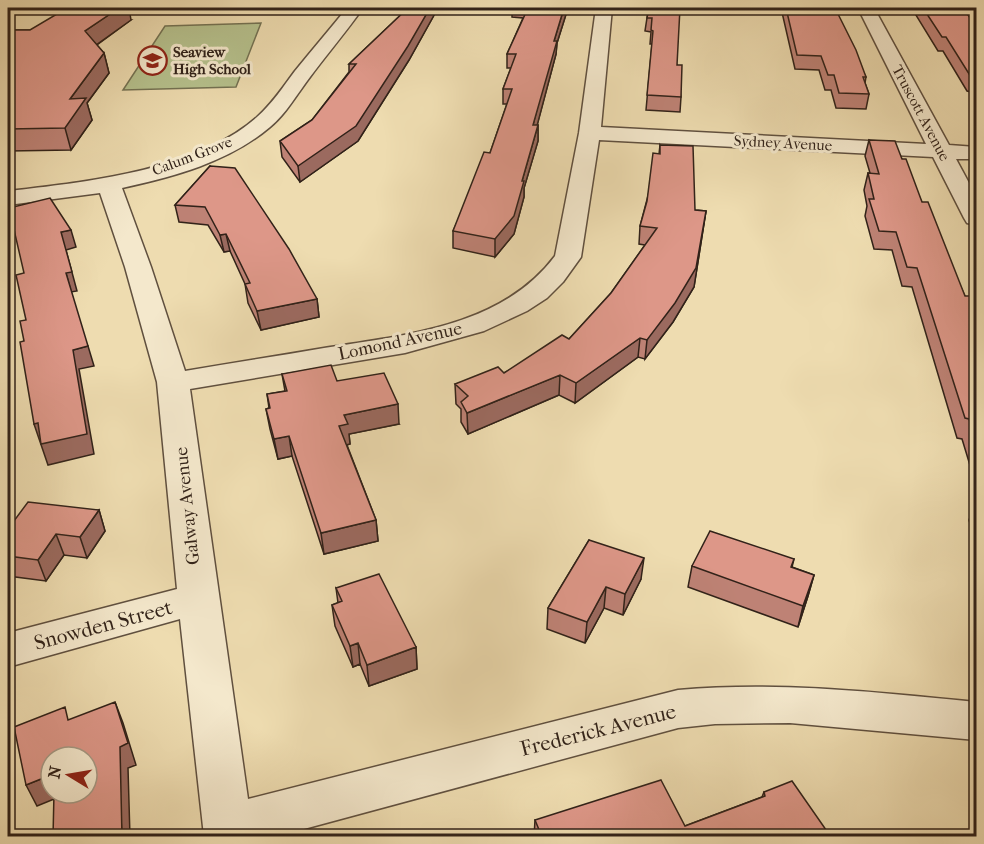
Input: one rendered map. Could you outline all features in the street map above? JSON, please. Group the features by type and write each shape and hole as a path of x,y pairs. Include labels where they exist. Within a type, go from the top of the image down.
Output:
{"street":[{"name":"Calum Grove","path":"8,198 109,184 187,162 217,150 261,124 355,8"},
{"name":"Lomond Avenue","path":"173,382 405,344 463,329 522,302 550,281 561,270 568,257 590,133 604,8"},
{"name":"Truscott Avenue","path":"866,8 976,218"},
{"name":"Sydney Avenue","path":"590,133 976,153"},
{"name":"Galway Avenue","path":"109,184 138,267 173,382 228,832"},
{"name":"Snowden Street","path":"8,650 198,599"},
{"name":"Frederick Avenue","path":"228,832 678,709 705,705 781,703 976,721"}],"green space":[{"path":"261,23 236,87 123,90 165,26"}],"building":[{"path":"67,8 119,8 85,31 104,53 70,99 86,98 65,128 8,129 8,30 30,30"},
{"path":"408,8 430,8 356,126 298,166 280,141 312,120 356,64 349,64"},
{"path":"528,8 564,8 533,125 538,125 514,216 495,239 453,231 484,152 490,153 512,89 503,89 516,54 507,54"},
{"path":"649,8 680,8 677,65 682,65 681,97 647,95 653,31 651,30 652,18 647,18"},
{"path":"786,8 831,8 833,14 837,12 856,50 866,77 863,77 869,94 839,93 834,75 828,75 821,56 797,55"},
{"path":"923,8 963,8 976,26 976,78 971,77 946,37 942,37"},
{"path":"869,140 895,141 902,159 906,159 922,202 928,202 965,296 971,296 976,310 976,440 969,419 965,418 917,268 907,267 896,232 879,231 869,199 874,199 868,173 879,174"},
{"path":"660,145 693,146 695,210 706,211 696,268 675,303 647,340 640,338 576,383 560,375 467,413 461,402 468,396 455,384 498,367 504,373 562,335 569,339 611,293 657,228 640,226 647,201 653,153 660,154"},
{"path":"210,166 235,168 289,249 317,299 257,311 245,284 250,283 226,234 220,235 205,207 175,205"},
{"path":"50,198 71,230 61,232 72,272 66,273 88,346 73,350 87,434 41,444 38,423 34,424 20,342 24,341 20,321 26,320 16,275 24,273 9,208"},
{"path":"331,365 337,381 384,373 398,404 344,415 348,424 339,426 376,520 321,533 289,436 274,439 266,409 270,408 267,394 287,391 282,374"},
{"path":"28,502 99,510 80,537 56,534 38,560 8,556 8,529"},
{"path":"710,531 794,559 791,567 814,575 803,606 692,566"},
{"path":"589,540 644,558 625,594 606,587 587,622 548,608"},
{"path":"379,574 416,647 367,665 358,643 350,646 332,605 342,601 336,588"},
{"path":"115,702 128,743 120,747 122,837 53,837 54,805 99,805 99,745 39,745 39,780 26,785 14,727 65,707 68,720"},
{"path":"661,780 685,826 765,796 764,792 792,781 831,837 542,837 535,820"}],"place":[{"name":"Seaview High School","path":"152,61"}]}
